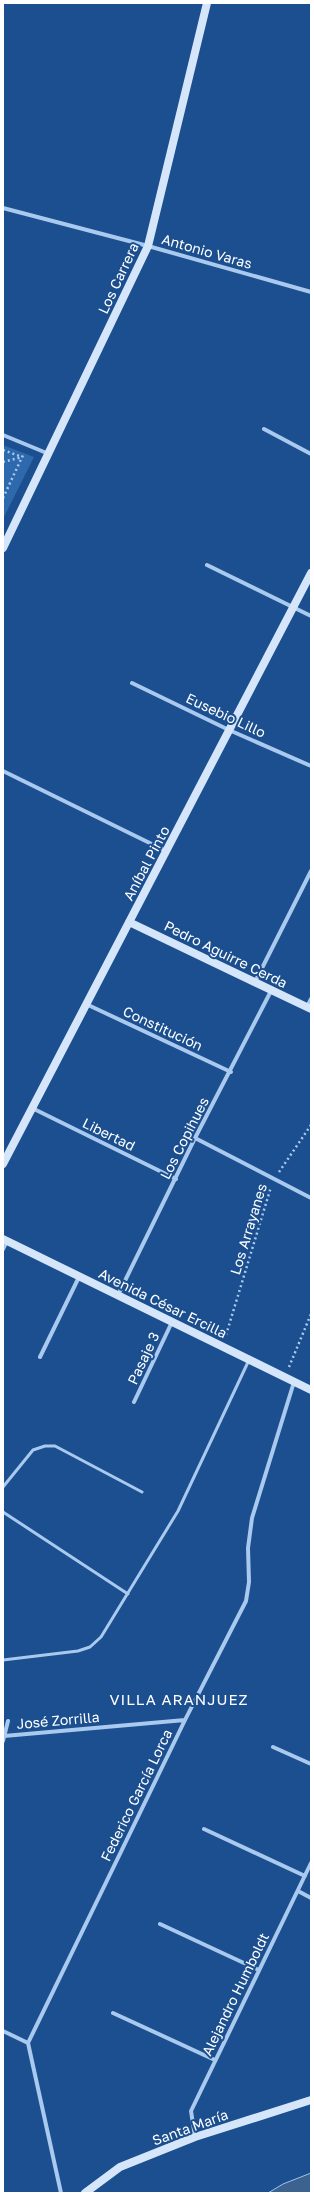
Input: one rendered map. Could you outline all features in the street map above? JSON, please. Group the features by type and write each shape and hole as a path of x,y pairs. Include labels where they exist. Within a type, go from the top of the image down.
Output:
{"street":[{"name":"Los Carrera","path":"3,548 148,246 207,3"},
{"name":"Antonio Varas","path":"3,208 148,246 311,292"},
{"path":"264,429 311,454"},
{"path":"3,435 49,454"},
{"path":"207,565 311,616"},
{"name":"Aníbal Pinto","path":"3,1164 311,573"},
{"name":"Eusebio Lillo","path":"132,683 229,730 311,766"},
{"path":"3,771 167,851"},
{"path":"255,982 311,871"},
{"name":"Pedro Aguirre Cerda","path":"129,922 309,1008"},
{"name":"Los Copihues","path":"118,1296 195,1138 231,1072 271,991"},
{"path":"309,1008 311,999"},
{"name":"Constitución","path":"86,1004 231,1072"},
{"name":"Libertad","path":"32,1108 176,1179"},
{"path":"195,1138 311,1198"},
{"name":"Avenida César Ercilla","path":"4,1243 79,1276 311,1390"},
{"path":"40,1357 79,1276"},
{"name":"Pasaje 3","path":"134,1402 172,1322"},
{"name":"Federico García Lorca","path":"28,2043 185,1720 246,1601 250,1582 248,1548 252,1518 294,1382"},
{"name":"José Zorrilla","path":"4,1736 185,1720"},
{"name":"José Zorrilla","path":"3,1741 8,1721"},
{"path":"273,1747 311,1764"},
{"path":"204,1829 305,1876"},
{"name":"Alejandro Humboldt","path":"195,2137 191,2111 311,1863"},
{"path":"298,1891 311,1898"},
{"path":"160,1924 259,1970"},
{"path":"113,2013 215,2060"},
{"path":"3,2031 28,2043 61,2193"},
{"name":"Santa María","path":"86,2193 120,2167 195,2137 311,2100"}],"lane":[{"path":"3,1660 78,1651 90,1647 101,1637 178,1512 249,1360"},
{"path":"3,1487 33,1450 45,1446 55,1446 142,1492"},
{"path":"3,1512 128,1594"}],"path":[{"path":"3,498 28,446"},
{"path":"3,450 22,457"},
{"path":"3,462 22,457"},
{"name":"Los Arrayanes","path":"223,1347 274,1179 311,1124"},
{"path":"285,1378 311,1314"}],"shaded area":[{"path":"3,445 34,457 3,519"},
{"path":"311,2173 311,2193 268,2193 283,2184"}],"district":[{"name":"VILLA ARANJUEZ","path":"179,1699"}]}
